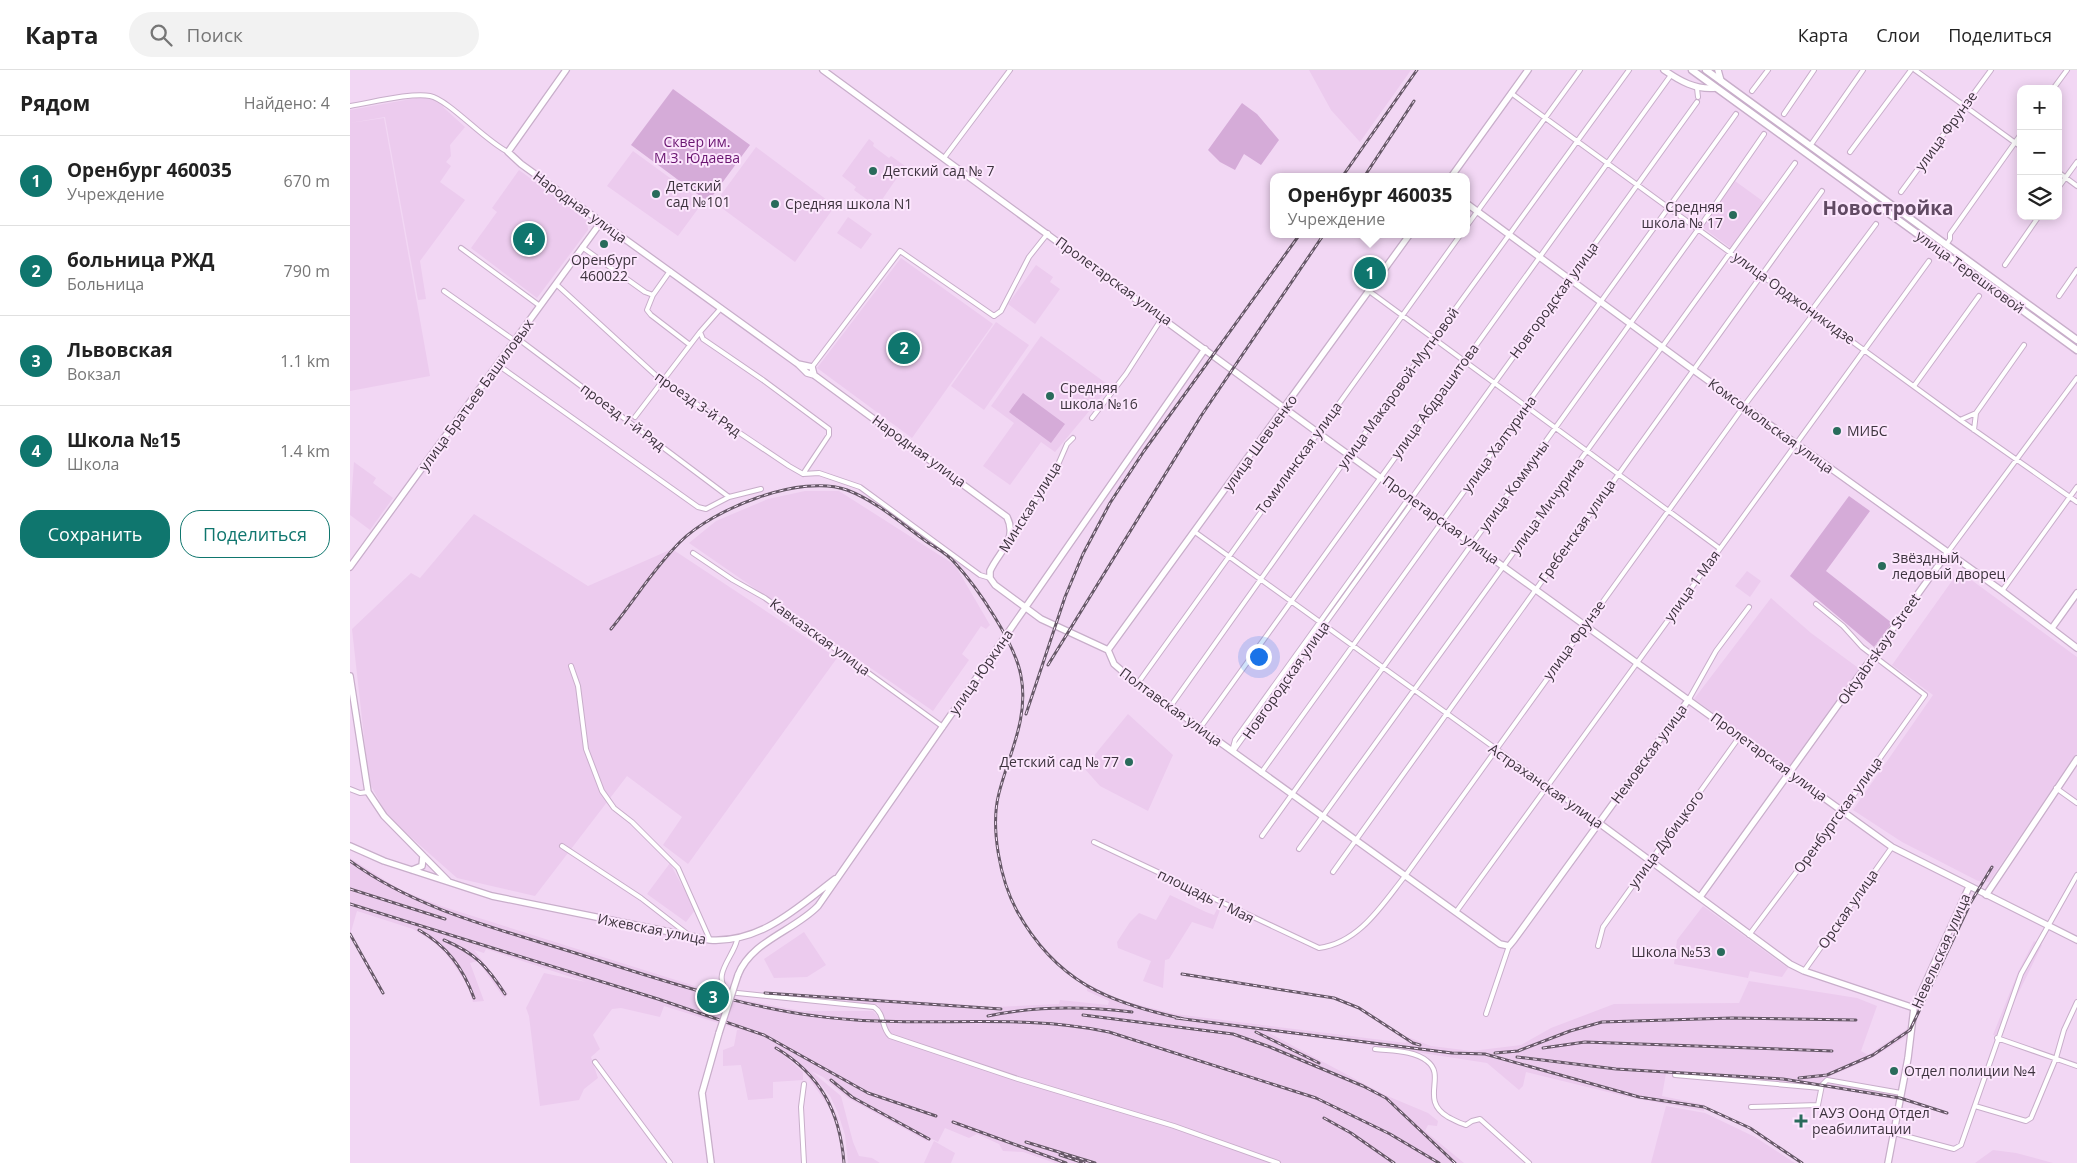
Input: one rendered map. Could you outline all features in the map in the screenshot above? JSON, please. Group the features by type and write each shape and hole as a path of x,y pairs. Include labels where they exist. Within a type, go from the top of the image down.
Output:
{"main road":[{"name":"улица Терешковой","path":"1692,70 2077,350"},
{"name":"улица Терешковой","path":"1706,70 1719,74 1810,146 2077,340"}],"street":[{"path":"508,152 566,70"},
{"name":"Пролетарская улица","path":"823,70 1048,233 1317,432 1892,846 1969,887 2077,940"},
{"path":"944,158 1010,70"},
{"path":"1454,173 1528,70"},
{"path":"1470,222 1580,70"},
{"name":"улица Макаровой-Мутновой","path":"1170,707 1349,455 1629,70"},
{"path":"1664,70 1698,88 1716,88"},
{"path":"1752,91 1768,70"},
{"path":"1784,114 1814,70"},
{"path":"1810,146 1815,136 1862,70"},
{"path":"1850,152 1913,70 2017,144"},
{"name":"улица Фрунзе","path":"1902,192 1991,70"},
{"path":"2056,85 2067,70"},
{"name":"улица Абдрашитова","path":"1200,728 1671,75"},
{"name":"Новгородская улица","path":"1232,751 1235,740 1406,502 1411,499 1639,184 1697,100 1698,88"},
{"name":"улица Орджоникидзе","path":"1511,93 1639,184 1960,420 2077,502"},
{"name":"Народная улица","path":"350,106 415,96 432,96 441,100 485,137 798,364 807,373 814,375 1007,516 1012,525 1012,535"},
{"name":"улица Халтурина","path":"1261,773 1736,114"},
{"name":"улица Коммуны","path":"1262,836 1293,796 1631,324 1764,134"},
{"path":"1946,245 1950,239 1950,234 2017,139"},
{"path":"2062,183 2077,162"},
{"name":"улица Мичурина","path":"1299,849 1795,163"},
{"path":"2062,175 2077,186"},
{"name":"Гребенская улица","path":"1333,872 1354,839 1822,191"},
{"name":"Комсомольская улица","path":"1470,206 1692,369 1948,552 2077,648"},
{"path":"2005,265 2036,220"},
{"name":"улица Братьев Башиловых","path":"350,567 601,222"},
{"name":"улица Фрунзе","path":"1318,948 1333,945 1364,926 1405,876 1494,749 1876,224"},
{"path":"814,375 812,367 900,251 994,316 1001,312 1029,257 1048,233"},
{"name":"улица Шевченко","path":"1108,650 1407,238"},
{"name":"Томилинская улица","path":"1138,683 1458,238"},
{"path":"582,247 645,292 653,295"},
{"path":"461,248 540,306"},
{"name":"улица 1 Мая","path":"1456,913 1929,261"},
{"path":"2059,296 2077,270"},
{"path":"670,271 653,295 647,310 690,345"},
{"name":"проезд 3-й Ряд","path":"556,284 662,381 803,474"},
{"name":"проезд 1-й Ряд","path":"444,291 516,339 729,497"},
{"path":"1369,291 1463,362 1719,548"},
{"path":"1914,386 1979,296"},
{"path":"635,417 700,332 721,308"},
{"path":"1092,418 1126,374 1163,318"},
{"path":"700,332 703,339 763,380 829,429 829,435 803,474"},
{"path":"1974,430 1976,413 2024,345"},
{"name":"улица Юркина","path":"711,1163 702,1093 738,975 755,952 809,915 818,906 1205,349"},
{"name":"Народная улица","path":"798,364 812,367"},
{"path":"498,365 698,507 706,509 729,497 761,489"},
{"name":"Oktyabrskaya Street","path":"1700,897 1948,552 2077,378"},
{"path":"1960,420 1976,413"},
{"name":"Минская улица","path":"990,578 993,565 1057,467 1064,449 1073,438"},
{"path":"803,474 819,473 860,488 980,575 990,578 995,585 1026,608 1056,626 1108,650"},
{"path":"2002,592 2077,487"},
{"name":"Новгородская улица","path":"1232,751 1240,744 1410,506 1411,499"},
{"name":"Астраханская улица","path":"1195,532 1494,749 1651,860 1790,964 1804,971 1914,1008"},
{"name":"Кавказская улица","path":"693,553 733,580 765,598 943,727"},
{"path":"2052,628 2077,593"},
{"path":"1816,604 1843,626 1862,647 1874,656"},
{"name":"Немовская улица","path":"1509,946 1689,699 1716,651 1749,607"},
{"name":"Полтавская улица","path":"1108,650 1114,664 1170,707 1456,913 1500,944 1509,946"},
{"name":"Оренбургская улица","path":"1750,935 1925,695 1874,656"},
{"path":"571,666 578,686 586,749 602,791 614,808 632,822 678,868 710,940"},
{"path":"350,676 368,792 384,816 450,883"},
{"name":"улица Дубицкого","path":"1598,946 1603,927 1740,736"},
{"name":"Невельская улица","path":"1986,895 2077,759"},
{"path":"2056,788 2077,803"},
{"path":"350,789 360,793 368,792"},
{"name":"площадь 1 Мая","path":"1094,842 1318,948"},
{"name":"Ижевская улица","path":"350,846 410,870 524,904 710,940 737,940 765,930 839,876"},
{"path":"562,846 641,898 692,938"},
{"name":"Орская улица","path":"1804,971 1892,846"},
{"path":"410,870 422,866 423,856"},
{"path":"1894,1133 1954,1149 1961,1145 2021,974 2077,875"},
{"name":"Невельская улица","path":"1888,1163 1914,1008 1969,887"},
{"path":"802,904 810,909 809,915"},
{"path":"737,940 735,950 724,968 721,978 721,984 728,992 874,1007 879,1012 884,1027 890,1036 1174,1126 1278,1163"},
{"path":"1486,1014 1509,946"},
{"path":"1975,1106 2026,1120 2031,1118 2056,1058 2064,1030 2077,1002"},
{"path":"1997,1038 2077,1066"},
{"path":"1375,1048 1411,1054 1426,1060 1435,1072 1433,1097 1435,1106 1441,1113 1466,1125 1472,1120 1480,1119 1529,1163"},
{"path":"595,1062 670,1163"},
{"path":"1675,1075 1822,1088"},
{"path":"1751,1107 1818,1105 1822,1088 1827,1080 1901,1093"},
{"path":"804,1084 801,1106 804,1163"}],"shaded area":[{"path":"1309,70 1411,70 1360,142 1331,110"},
{"path":"422,97 441,102 444,108 465,127 450,145 451,156 446,162 451,166 440,182 465,200 420,261 426,299 418,300 385,117 350,123 350,110"},
{"path":"384,118 430,376 350,391 350,123"},
{"name":"Детский сад № 7","path":"869,139 874,143 873,146 889,158 891,156 905,166 877,207 854,190 856,187 842,176"},
{"name":"Средняя школа N1","path":"756,147 835,206 795,262 715,203"},
{"name":"Детский сад №101","path":"633,151 703,202 678,236 607,186"},
{"path":"519,170 587,220 588,230 537,298 471,248 497,212 492,208"},
{"name":"Средняя школа № 17","path":"1735,181 1764,202 1732,249 1702,227"},
{"path":"848,217 872,234 861,249 837,233"},
{"path":"901,258 993,324 912,438 817,368"},
{"path":"1036,265 1053,277 1050,282 1060,289 1035,324 1008,304"},
{"path":"996,322 1029,345 984,410 951,386"},
{"name":"Средняя школа №16","path":"1041,336 1110,386 1055,452 1041,442 1010,485 983,466 1014,423 991,406"},
{"path":"354,462 376,478 373,483 393,498 370,530 350,515"},
{"path":"805,491 839,491 955,565 990,625 986,629 981,626 962,654 969,660 933,711 689,543 716,521 768,499"},
{"path":"474,514 588,586 672,549 837,658 688,864 663,845 682,817 627,776 535,896 457,878 388,817 369,782 352,629 411,573 420,578"},
{"path":"1747,571 1761,581 1750,597 1735,586"},
{"path":"1959,571 2077,657 2077,753 1989,882 1978,881 1902,842 1853,810 1933,695 1892,665"},
{"path":"1771,598 1811,633 1861,670 1790,768 1694,699"},
{"name":"Детский сад № 77","path":"1128,714 1173,755 1148,811 1100,786 1084,768"},
{"path":"350,858 400,890 444,907 733,998 801,1011 873,1011 878,1017 884,1017 878,1005 830,1000 830,995 996,1007 1059,1004 1060,1000 1108,1005 1109,1001 1087,991 1087,984 1120,1000 1175,1014 1406,1043 1408,1037 1431,1046 1472,1051 1521,1045 1551,1028 1614,1004 1739,1003 1749,981 1857,998 1877,1006 1861,1051 1868,1055 1913,1023 1915,1024 1912,1031 1904,1038 1870,1059 1828,1077 1827,1082 1905,1097 1904,1100 1818,1086 1666,1073 1662,1096 1705,1105 1704,1111 1628,1097 1526,1072 1523,1086 1519,1090 1487,1063 1338,1040 1267,1032 1385,1095 1428,1113 1438,1121 1437,1126 1428,1125 1425,1131 1464,1163 1055,1163 1023,1152 1003,1151 999,1144 977,1134 969,1138 945,1128 938,1142 932,1139 927,1141 848,1098 823,1077 811,1071 841,1096 853,1142 859,1156 872,1158 880,1163 848,1163 845,1135 838,1113 830,1096 808,1070 828,1097 839,1120 835,1122 829,1107 803,1070 778,1050 803,1072 803,1080 773,1082 773,1098 748,1100 741,1065 723,1066 723,1050 734,1046 737,1030 741,1030 664,1006 660,1017 621,1008 612,1009 593,1035 600,1049 591,1057 598,1078 584,1089 579,1100 540,1106 529,1016 526,1008 544,973 586,982 486,949 484,953 474,950 508,994 504,998 478,961 470,963 484,1001 473,1002 467,984 447,955 435,943 413,929 357,911 350,935"},
{"path":"670,863 695,910 686,922 647,894"},
{"path":"1170,895 1214,915 1217,909 1220,910 1213,929 1192,922 1169,959 1165,960 1163,988 1143,981 1151,961 1118,948 1117,942 1130,922 1139,913 1156,920"},
{"name":"Школа №53","path":"1703,906 1788,968 1782,977 1750,971 1748,978 1674,964 1677,940"},
{"path":"804,932 826,965 807,977 774,978 764,959"},
{"path":"2034,941 2042,945 2015,1000 2001,1037 1993,1035 2018,972"},
{"path":"1666,1106 1705,1113 1755,1137 1795,1163 1651,1163"},
{"path":"934,1141 955,1153 951,1163 924,1163"},
{"path":"1993,1150 2016,1153 2053,1163 1975,1163"}],"green space":[{"name":"Сквер им. М.З. Юдаева","path":"673,89 750,145 708,202 631,145"},
{"path":"1242,103 1257,114 1279,140 1261,165 1244,154 1235,170 1220,162 1208,150"},
{"path":"1023,393 1065,424 1051,443 1009,412"},
{"path":"1849,496 1870,511 1826,571 1892,623 1874,647 1790,576"}],"railway":[{"path":"1345,173 1417,70"},
{"path":"1367,173 1414,101"},
{"path":"1026,714 1065,597 1083,554 1110,503 1144,451 1297,238"},
{"path":"1048,665 1201,416 1321,238"},
{"path":"611,629 661,563 680,542 695,530 735,507 759,497 806,486 828,486 847,490 878,507 952,560 994,616 1004,632 1017,663 1023,691 1020,721 996,807 996,837 1001,869 1017,911 1032,935 1049,956 1087,986 1108,997 1157,1013 1184,1019"},
{"path":"350,861 375,878 402,892 457,916 677,985 783,1011 819,1017 856,1020 1046,1023 1109,1032 1316,1098 1390,1134 1439,1163"},
{"path":"1799,1078 1827,1075 1873,1055 1910,1030 1971,902 1992,867"},
{"path":"350,889 445,919"},
{"path":"350,904 658,999 764,1035 868,1093 936,1116"},
{"path":"419,930 438,943 453,959 465,977 474,998"},
{"path":"350,934 383,993"},
{"path":"444,940 464,950 479,961 505,994"},
{"path":"1182,974 1334,998 1359,1008 1413,1043 1420,1045"},
{"path":"765,993 1001,1009"},
{"path":"988,1016 1024,1010 1060,1008 1132,1012"},
{"path":"1083,1015 1233,1034 1270,1047 1363,1086 1386,1098 1455,1163"},
{"path":"1176,1018 1452,1053 1485,1054 1639,1097 1704,1107 1750,1128 1802,1163"},
{"path":"1495,1053 1518,1051 1570,1031 1602,1022 1732,1018 1856,1020"},
{"path":"1256,1032 1319,1063"},
{"path":"1543,1048 1585,1042 1832,1051"},
{"path":"776,1048 805,1070 825,1096 833,1111 838,1127 844,1163"},
{"path":"1517,1057 1616,1069 1783,1079 1900,1098 1947,1113"},
{"path":"831,1080 852,1097 929,1139"},
{"path":"1324,1118 1351,1133 1394,1163"},
{"path":"953,1122 1066,1163"},
{"path":"1026,1142 1095,1163"},
{"path":"1060,1155 1084,1163"}],"place":[{"name":"Детский сад № 7","path":"873,171"},
{"name":"Детский сад №101","path":"656,194"},
{"name":"Средняя школа N1","path":"775,204"},
{"name":"Средняя школа № 17","path":"1733,215"},
{"name":"Школа №15","path":"529,239"},
{"name":"Оренбург 460022","path":"604,244"},
{"name":"Оренбург 460035","path":"1370,273"},
{"name":"больница РЖД","path":"904,348"},
{"name":"Средняя школа №16","path":"1050,396"},
{"name":"МИБС","path":"1837,431"},
{"name":"Звёздный, ледовый дворец","path":"1882,566"},
{"name":"Детский сад № 77","path":"1129,762"},
{"name":"Школа №53","path":"1721,952"},
{"name":"Львовская","path":"713,997"},
{"name":"Отдел полиции №4","path":"1894,1071"},
{"name":"ГАУЗ Оонд Отдел реабилитации","path":"1801,1121"}],"district":[{"name":"Новостройка","path":"1888,208"}]}
